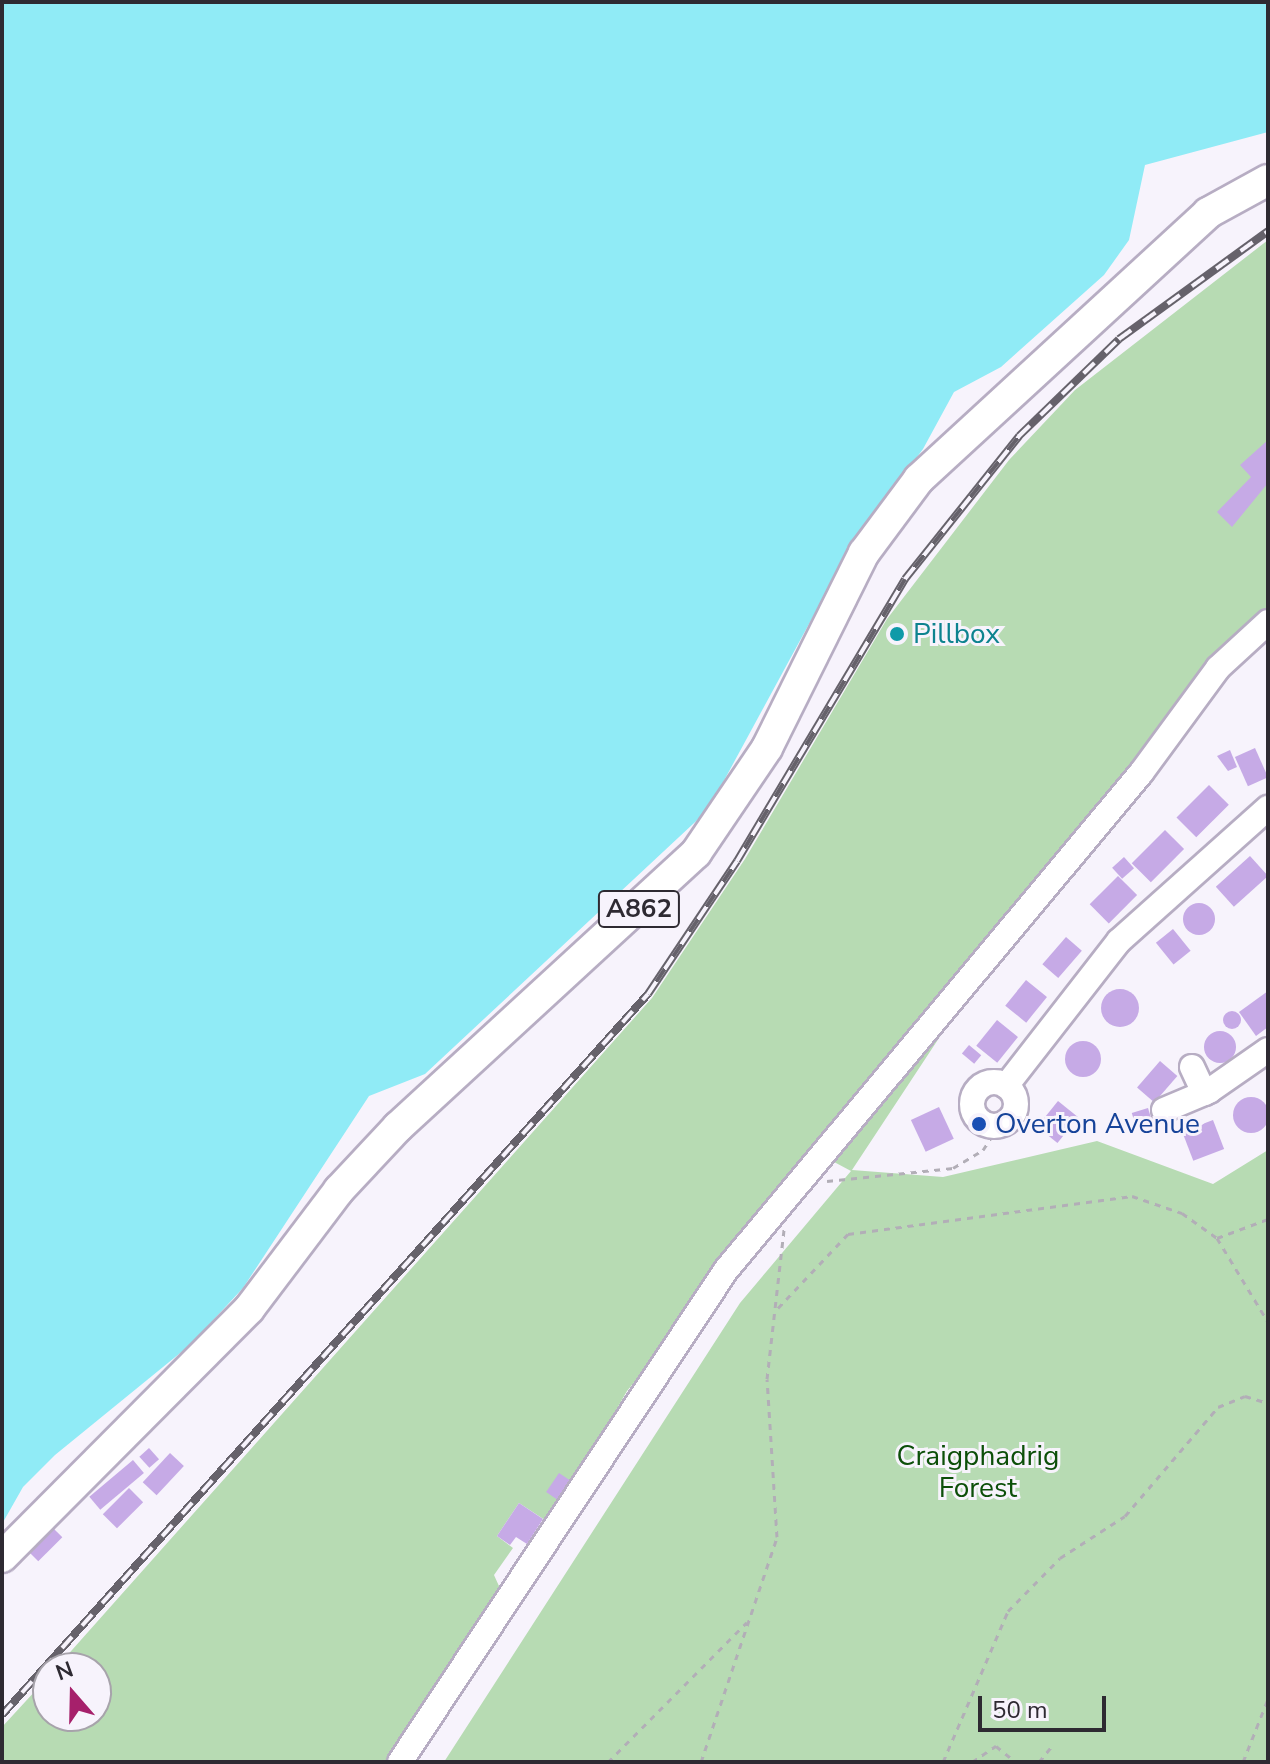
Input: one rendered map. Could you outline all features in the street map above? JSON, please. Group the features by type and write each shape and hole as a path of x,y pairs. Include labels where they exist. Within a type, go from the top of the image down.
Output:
{"main road":[{"name":"A862","path":"2,1557 239,1321 339,1190 398,1127 696,853 767,748 864,553 919,479 1208,213 1268,180"}],"street":[{"path":"400,1762 726,1270 807,1180 990,945 1141,773 1218,668 1268,622"},
{"path":"1006,1086 1119,941 1268,808"},
{"path":"1164,1110 1204,1093 1268,1050"},
{"path":"1192,1067 1204,1093"},
{"path":"986,1084 1006,1086 1016,1105 999,1125 979,1120 973,1100 986,1084"}],"path":[{"path":"807,1180 953,1168 983,1150 999,1125"},
{"path":"778,1308 848,1234 897,1223 926,1225 1132,1196 1182,1213 1217,1238 1268,1322"},
{"path":"701,1762 777,1537 767,1379 788,1237 776,1214"},
{"path":"1217,1238 1268,1219"},
{"path":"943,1762 1008,1611 1060,1558 1125,1516 1218,1407 1245,1396 1268,1403"},
{"path":"608,1762 749,1619"},
{"path":"1243,1762 1268,1699"},
{"path":"972,1762 996,1746 1016,1762"},
{"path":"1039,1762 1051,1747"}],"green space":[{"name":"Craigphadrig Forest","path":"1268,240 1268,636 1234,667 1045,899 941,1035 852,1170 943,1177 1097,1141 1213,1184 1268,1150 1268,1762 444,1762 740,1303 851,1171 821,1155 627,1391 551,1524 519,1503 497,1536 513,1548 494,1575 503,1595 392,1762 2,1762 2,1727 32,1694 32,1732 112,1732 112,1652 70,1652 652,998 745,859 887,619 1009,460 1075,390"}],"water":[{"path":"2,2 1268,2 1268,132 1145,165 1129,240 1104,275 1001,367 954,392 923,449 854,541 708,810 425,1074 369,1096 243,1288 190,1345 55,1455 23,1487 2,1524"}],"building":[{"path":"1268,440 1268,483 1232,527 1217,512 1251,477 1240,465"},
{"path":"1255,748 1268,777 1248,786 1235,757"},
{"path":"1230,750 1237,767 1228,771 1217,756"},
{"path":"1209,785 1229,805 1196,837 1176,818"},
{"path":"1165,830 1184,849 1151,882 1132,863"},
{"path":"1250,856 1268,876 1234,907 1216,887"},
{"path":"1124,857 1134,868 1122,879 1112,868"},
{"path":"1118,876 1137,895 1109,923 1090,904"},
{"path":"1199,903 1210,908 1215,919 1210,930 1199,935 1188,930 1183,919 1188,908"},
{"path":"1173,929 1191,951 1174,965 1156,943"},
{"path":"1066,937 1082,951 1058,978 1042,964"},
{"path":"1026,980 1047,997 1026,1023 1005,1006"},
{"path":"1120,989 1134,994 1139,1008 1134,1022 1120,1027 1106,1022 1101,1008 1106,994"},
{"path":"1268,991 1268,1027 1256,1036 1239,1012"},
{"path":"1232,1011 1241,1020 1232,1029 1223,1020"},
{"path":"997,1020 1018,1037 997,1063 976,1046"},
{"path":"1220,1031 1232,1035 1236,1047 1232,1059 1220,1063 1208,1059 1204,1047 1208,1035"},
{"path":"1083,1041 1096,1046 1101,1059 1096,1072 1083,1077 1070,1072 1065,1059 1070,1046"},
{"path":"969,1045 981,1055 974,1064 962,1053"},
{"path":"1160,1061 1177,1076 1154,1103 1137,1087"},
{"path":"1251,1097 1264,1102 1269,1115 1264,1128 1251,1133 1238,1128 1233,1115 1238,1102"},
{"path":"1058,1101 1078,1117 1057,1143 1037,1127"},
{"path":"939,1107 954,1139 926,1152 911,1120"},
{"path":"1148,1108 1152,1121 1136,1126 1132,1113"},
{"path":"1213,1120 1224,1149 1193,1161 1182,1132"},
{"path":"149,1448 159,1459 149,1468 139,1457"},
{"path":"170,1453 184,1466 157,1495 143,1482"},
{"path":"133,1460 144,1473 100,1510 89,1497"},
{"path":"559,1473 571,1481 558,1500 546,1492"},
{"path":"129,1488 143,1502 117,1528 103,1514"},
{"path":"519,1503 543,1519 527,1544 516,1537 510,1545 497,1536"},
{"path":"51,1526 62,1537 38,1561 27,1550"}],"railway":[{"path":"2,1715 648,994 737,861 905,579 1019,436 1119,339 1268,231"}],"place":[{"name":"Pillbox","path":"897,634"},
{"name":"Overton Avenue","path":"979,1124"}]}
